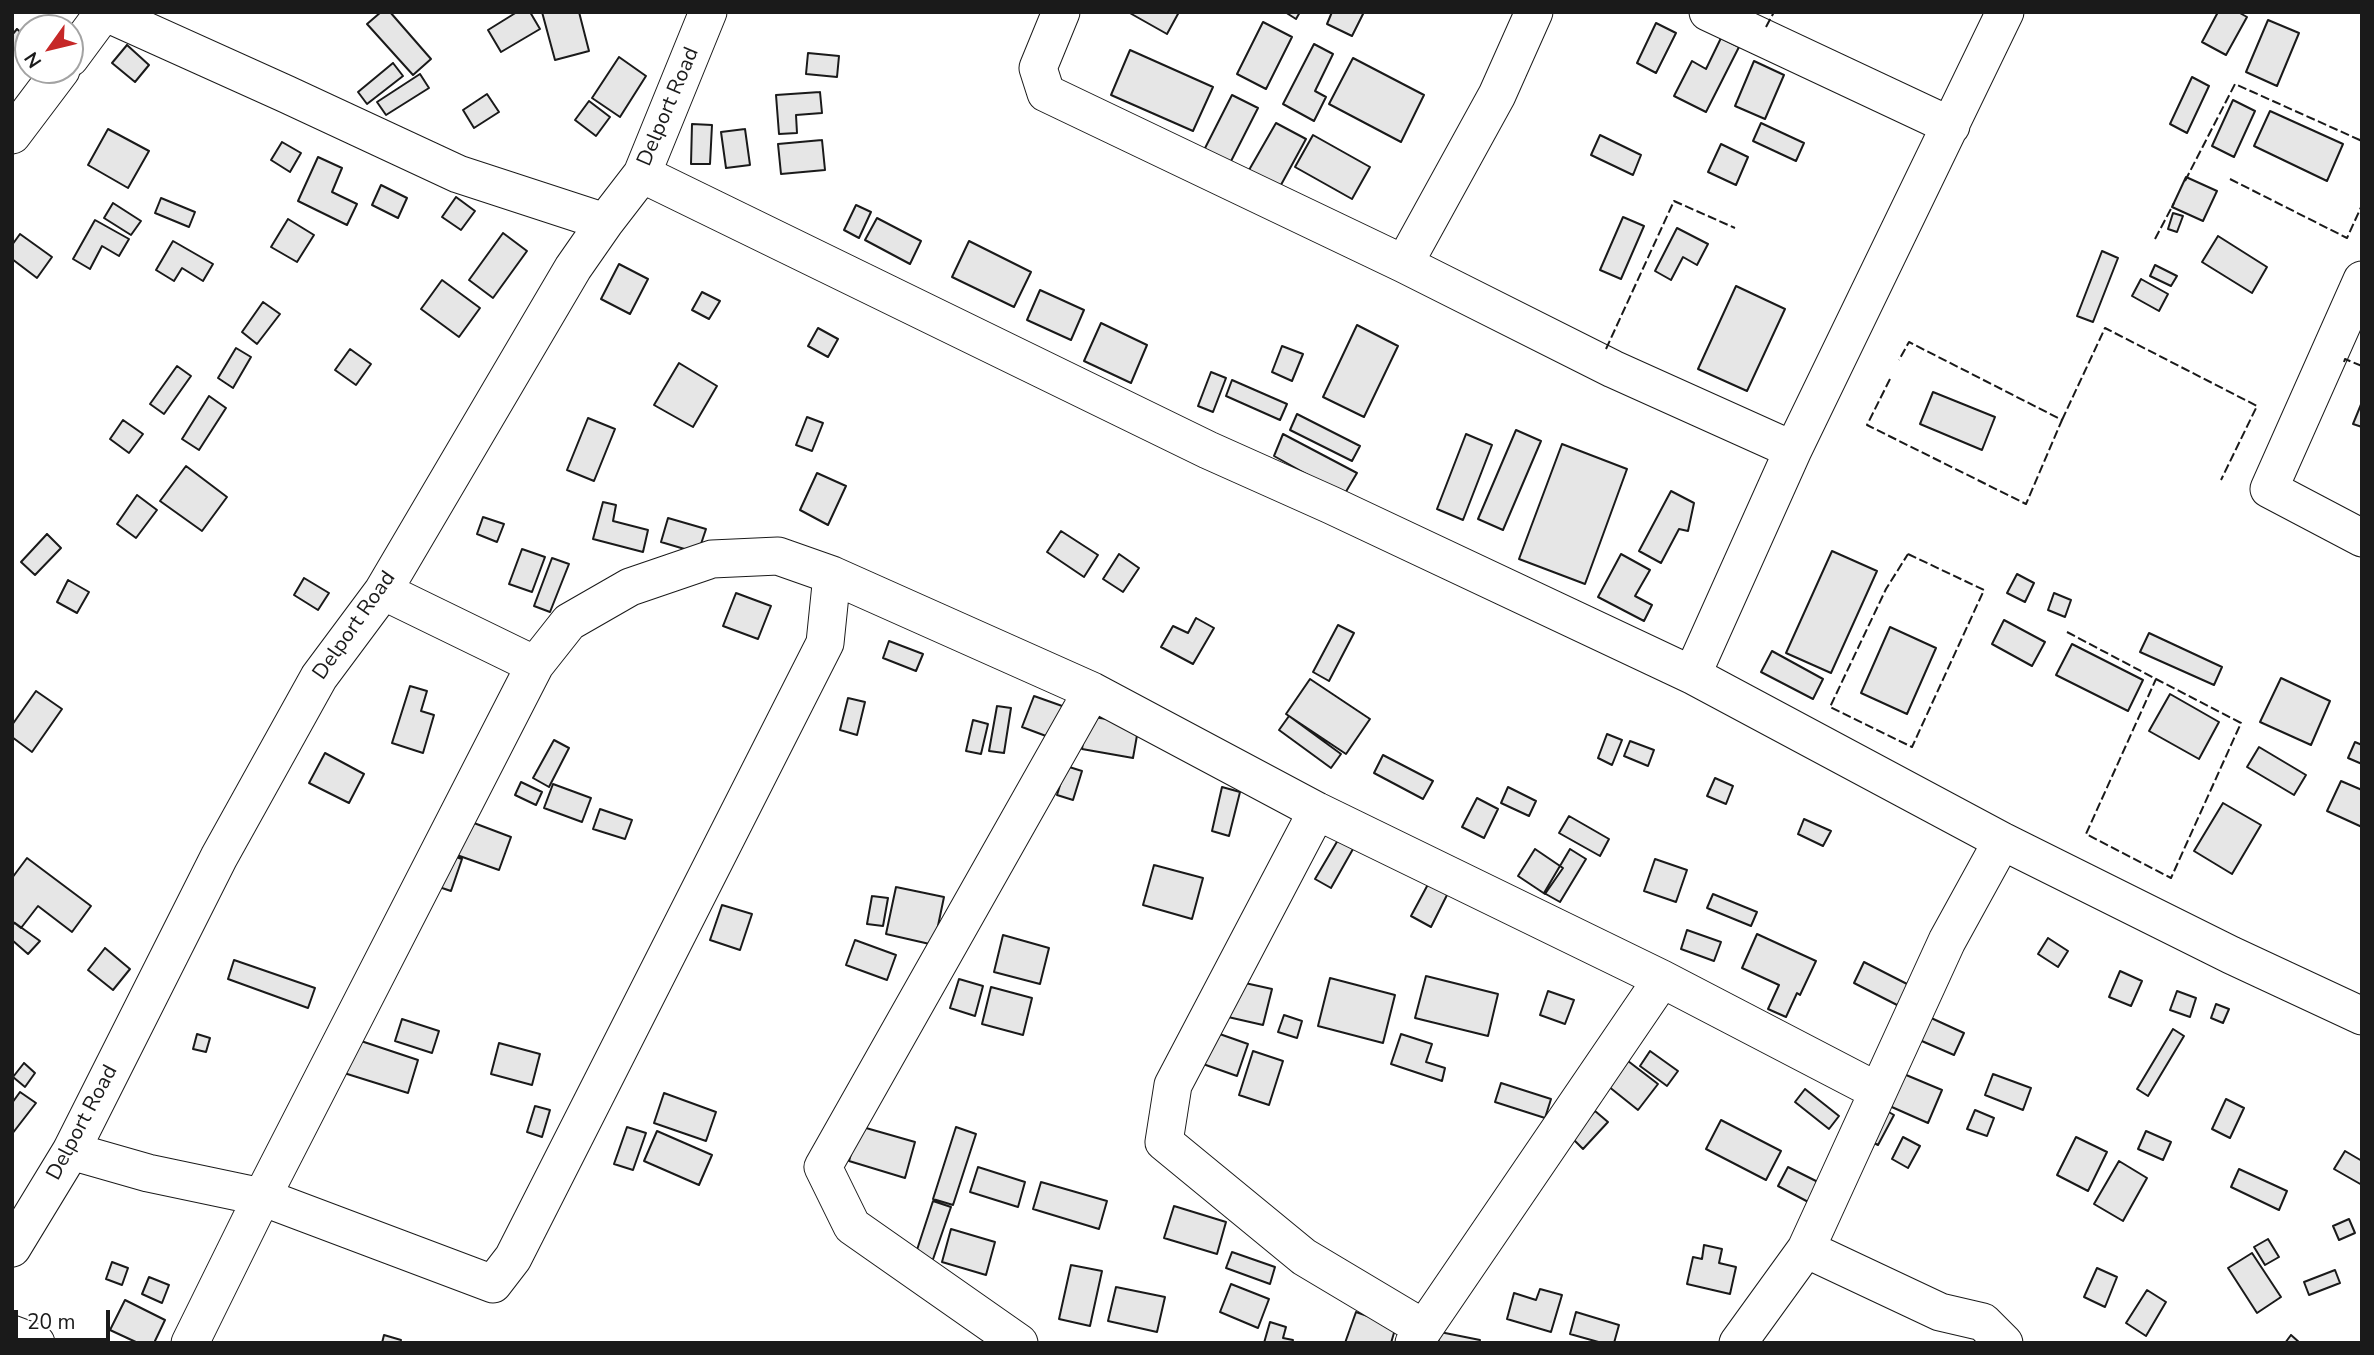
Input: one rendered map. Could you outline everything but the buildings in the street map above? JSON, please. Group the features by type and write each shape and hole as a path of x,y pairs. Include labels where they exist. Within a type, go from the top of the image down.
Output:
{"street":[{"path":"84,39 104,12 458,174 605,222"},
{"name":"Delport Road","path":"12,1248 71,1151 219,857 312,689 383,591 573,268 642,174 708,12"},
{"path":"1061,12 1038,68 1046,93 1404,264 1613,369 1793,450"},
{"path":"1404,264 1497,95 1534,12"},
{"path":"1708,12 1951,126"},
{"path":"1692,676 1793,450 2005,12"},
{"path":"12,135 50,84"},
{"path":"642,174 1208,450 1344,511 1692,676 2002,841 2231,955 2362,1016"},
{"path":"2362,280 2269,489 2362,538"},
{"path":"190,1343 535,665 569,622 630,587 712,559 778,556 832,575 1092,691 1317,811 1662,979 1877,1091"},
{"path":"71,1151 148,1173 262,1197 493,1284 513,1258 825,643 832,575"},
{"path":"383,591 535,665"},
{"path":"1019,1343 852,1226 823,1167 1092,691"},
{"path":"1317,811 1173,1084 1164,1142 1304,1256 1419,1336 1662,979"},
{"path":"1738,1343 1805,1249 1947,941 2002,841"},
{"path":"1805,1249 1940,1312 1983,1322 2004,1343"},
{"path":"12,1334 36,1343"}],"fence":[{"path":"1766,27 1774,12"},
{"path":"2185,181 2235,84 2362,141"},
{"path":"2230,179 2347,238 2362,205"},
{"path":"1606,349 1674,201 1735,228"},
{"path":"2155,239 2174,203"},
{"path":"2062,420 2105,328 2257,406 2221,480"},
{"path":"1890,379 1867,425 2026,504 2062,420 1909,342 1899,360"},
{"path":"2344,362 2345,359 2362,366"},
{"path":"1908,554 1984,590 1912,747 1830,707 1886,589 1908,554"},
{"path":"2067,632 2241,723 2171,878 2086,834 2156,679"}]}
